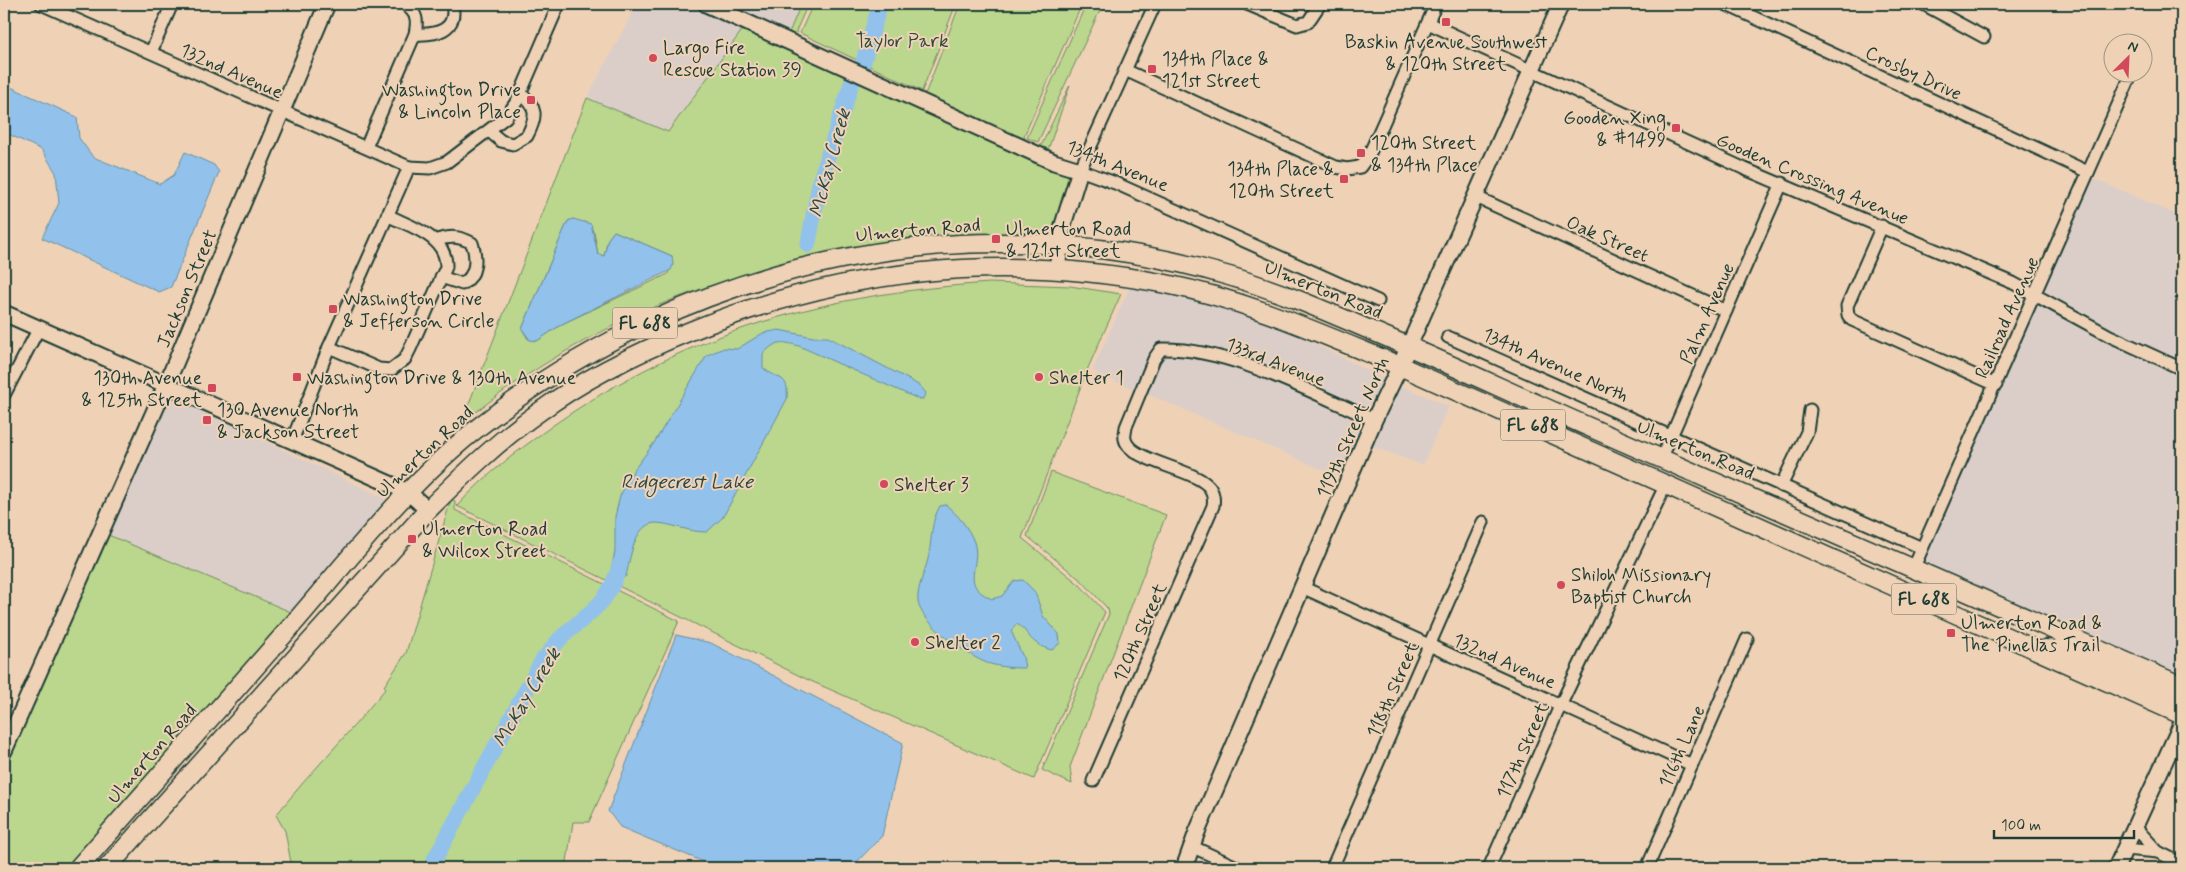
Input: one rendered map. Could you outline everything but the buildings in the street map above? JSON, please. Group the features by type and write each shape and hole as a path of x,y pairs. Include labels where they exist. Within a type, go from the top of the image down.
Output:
{"main road":[{"name":"Ulmerton Road","path":"78,868 408,492 477,429 562,369 617,336 714,294 802,266 905,248 1009,243 1060,244 1142,256 1224,274 1304,301 2182,686"},
{"name":"FL 688","path":"107,868 428,510 482,456 540,411 598,374 663,342 725,317 797,294 882,276 947,269 1057,269 1167,284 1228,300 1276,316 1400,366 2182,715"},
{"path":"1666,484 1682,480 1692,482 1768,515 1784,519 1807,521"},
{"path":"1772,532 1799,533 1812,537 1896,572 1904,572 1914,568"},
{"path":"1900,588 1925,585 2034,632 2065,635"},
{"path":"217,745 214,734 277,659 288,629"},
{"path":"2032,648 2068,651 2087,657 2156,689 2177,697 2182,696"}],"street":[{"name":"132nd Avenue","path":"41,4 409,167"},
{"path":"151,52 172,4"},
{"name":"Jackson Street","path":"4,751 263,161 281,111 327,4"},
{"path":"366,147 415,34 418,22 415,12 405,4"},
{"path":"415,34 432,35 446,29 452,17 452,4"},
{"path":"292,441 329,347 409,167 430,168 446,162 506,117 520,93 559,4"},
{"name":"134th Avenue","path":"706,4 1054,162 1115,183 1378,301"},
{"path":"1057,269 1063,224 1080,170 1155,4"},
{"path":"1247,4 1297,25 1308,22 1320,4"},
{"path":"1125,70 1336,167 1347,169 1360,167 1369,155 1436,4"},
{"name":"119th Street North","path":"1184,868 1197,832 1304,588 1374,420 1476,197 1561,4"},
{"name":"Crosby Drive","path":"1725,4 2088,172"},
{"path":"1923,4 1984,37"},
{"name":"Gooden Crossing Avenue","path":"1428,23 1652,127 2036,295 2110,336 2182,369"},
{"name":"Railroad Avenue","path":"1914,568 2036,295 2128,82"},
{"path":"489,131 501,141 513,144 527,136 535,114 531,102 520,93"},
{"name":"Palm Avenue","path":"1662,458 1782,183"},
{"name":"Oak Street","path":"1476,197 1726,311"},
{"path":"329,347 379,369 391,370 397,366 405,359 446,267 446,255 437,240 387,215"},
{"path":"1882,226 1847,306 1852,320 1996,385"},
{"path":"437,240 450,236 462,238 472,243 475,252 476,263 468,280 462,284 441,278"},
{"path":"4,312 408,492 428,510"},
{"path":"4,394 39,328"},
{"name":"134th Avenue North","path":"1448,337 1671,438 1922,548"},
{"name":"133rd Avenue","path":"1214,496 1210,487 1201,480 1141,454 1130,448 1125,439 1126,427 1154,359 1161,349 1190,350 1225,359 1268,374 1374,420"},
{"path":"1781,486 1807,432 1810,410"},
{"name":"117th Street","path":"1489,868 1561,704 1666,484"},
{"name":"120th Street","path":"1093,781 1214,506 1214,496"},
{"name":"118th Street","path":"1332,868 1431,646 1483,522"},
{"name":"132nd Avenue","path":"1304,588 1692,765"},
{"name":"116th Lane","path":"1647,868 1747,639"},
{"path":"2116,868 2182,723"},
{"path":"2135,828 2158,852"},
{"path":"1193,847 1239,868"},
{"path":"2125,849 2158,852 2182,863"}],"shaded area":[{"path":"637,4 693,4 784,45 784,47 743,30 668,132 587,98"},
{"path":"719,4 801,4 788,35"},
{"path":"2091,177 2182,217 2182,363 2113,331 2042,292"},
{"path":"1131,284 1165,290 1269,321 1388,380 1372,414 1226,354 1191,345 1160,342 1156,344 1136,390 1092,371"},
{"path":"2037,302 2108,340 2182,375 2182,680 1921,564"},
{"path":"1163,354 1203,358 1223,364 1266,379 1367,423 1344,479 1145,393"},
{"path":"1397,384 1449,406 1423,465 1370,446"},
{"path":"170,396 387,499 291,612 106,534"}],"green space":[{"path":"801,4 808,4 796,31 798,37 920,95 926,92 960,4 1082,4 1024,136 1026,142 1036,147 1042,144 1070,85 1047,153 788,35"},
{"name":"Taylor Park","path":"813,4 956,4 922,91 800,33"},
{"path":"1086,4 1103,4 1038,142 1027,138"},
{"path":"743,29 1073,175 1057,234 1043,232 903,240 800,260 748,274 696,291 646,311 597,334 550,361 505,391 461,424 587,98 668,132","holes":["573,219 594,232 598,254 604,256 608,239 614,231 672,256 668,274 562,324 537,341 528,339 522,329 568,221"]},
{"path":"990,283 1070,286 1121,294 1088,368 1022,538 1080,585 1105,612 1034,779 804,678 457,506 516,452 555,424 606,391 657,364 709,341 762,322 817,307 873,296 930,288"},
{"path":"1051,472 1166,515 1070,767 1072,784 1042,770 1109,614 1108,609 1083,582 1027,536"},
{"path":"451,499 455,501 455,510 679,621 589,822 573,822 566,868 292,868 285,831 276,815 386,688 384,686 406,653"},
{"path":"106,534 291,612 65,868 4,868 4,763"}],"water":[{"path":"4,84 77,117 79,138 93,157 160,184 174,175 185,152 214,165 219,172 171,287 159,292 42,238 59,203 56,173 42,150 4,132"},
{"path":"573,219 591,224 598,254 604,256 608,239 614,231 672,256 673,265 671,270 562,324 537,341 530,340 522,329 568,221"},
{"name":"Ridgecrest Lake","path":"779,330 813,337 828,337 920,386 926,393 922,400 916,398 799,346 779,343 772,346 763,354 763,368 785,382 787,399 723,517 707,532 657,523 649,524 638,535 634,543 626,576 614,584 610,574 615,552 615,517 620,496 633,471 654,443 707,355 724,348 737,349 763,333"},
{"path":"946,505 962,522 974,542 976,551 973,581 976,587 992,599 1002,596 1014,581 1023,580 1035,592 1043,616 1059,634 1060,643 1052,650 1038,644 1024,629 1016,624 1011,631 1023,657 1025,668 997,665 979,659 946,638 927,619 921,610 918,596 928,560 933,523 940,506"},
{"path":"676,635 711,643 903,743 882,836 851,868 718,868 620,827 608,811"}],"waterway":[{"name":"McKay Creek","path":"863,63 880,4"},
{"name":"McKay Creek","path":"808,245 820,181 852,82"},
{"name":"McKay Creek","path":"430,868 542,661 559,640 603,600 615,579 620,564"}],"place":[{"name":"Baskin Avenue Southwest & 120th Street","path":"1446,22"},
{"name":"Largo Fire Rescue Station 39","path":"653,58"},
{"name":"134th Place & 121st Street","path":"1152,69"},
{"name":"Washington Drive & Lincoln Place","path":"531,100"},
{"name":"Gooden Xing & #1499","path":"1676,128"},
{"name":"120th Street & 134th Place","path":"1361,153"},
{"name":"134th Place & 120th Street","path":"1344,179"},
{"name":"Ulmerton Road & 121st Street","path":"996,239"},
{"name":"Washington Drive & Jefferson Circle","path":"333,309"},
{"name":"Washington Drive & 130th Avenue","path":"297,377"},
{"name":"Shelter 1","path":"1039,377"},
{"name":"130th Avenue & 125th Street","path":"212,388"},
{"name":"130 Avenue North & Jackson Street","path":"207,420"},
{"name":"Shelter 3","path":"884,484"},
{"name":"Ulmerton Road & Wilcox Street","path":"412,539"},
{"name":"Shiloh Missionary Baptist Church","path":"1561,585"},
{"name":"Ulmerton Road & The Pinellas Trail","path":"1951,633"},
{"name":"Shelter 2","path":"915,642"}]}
